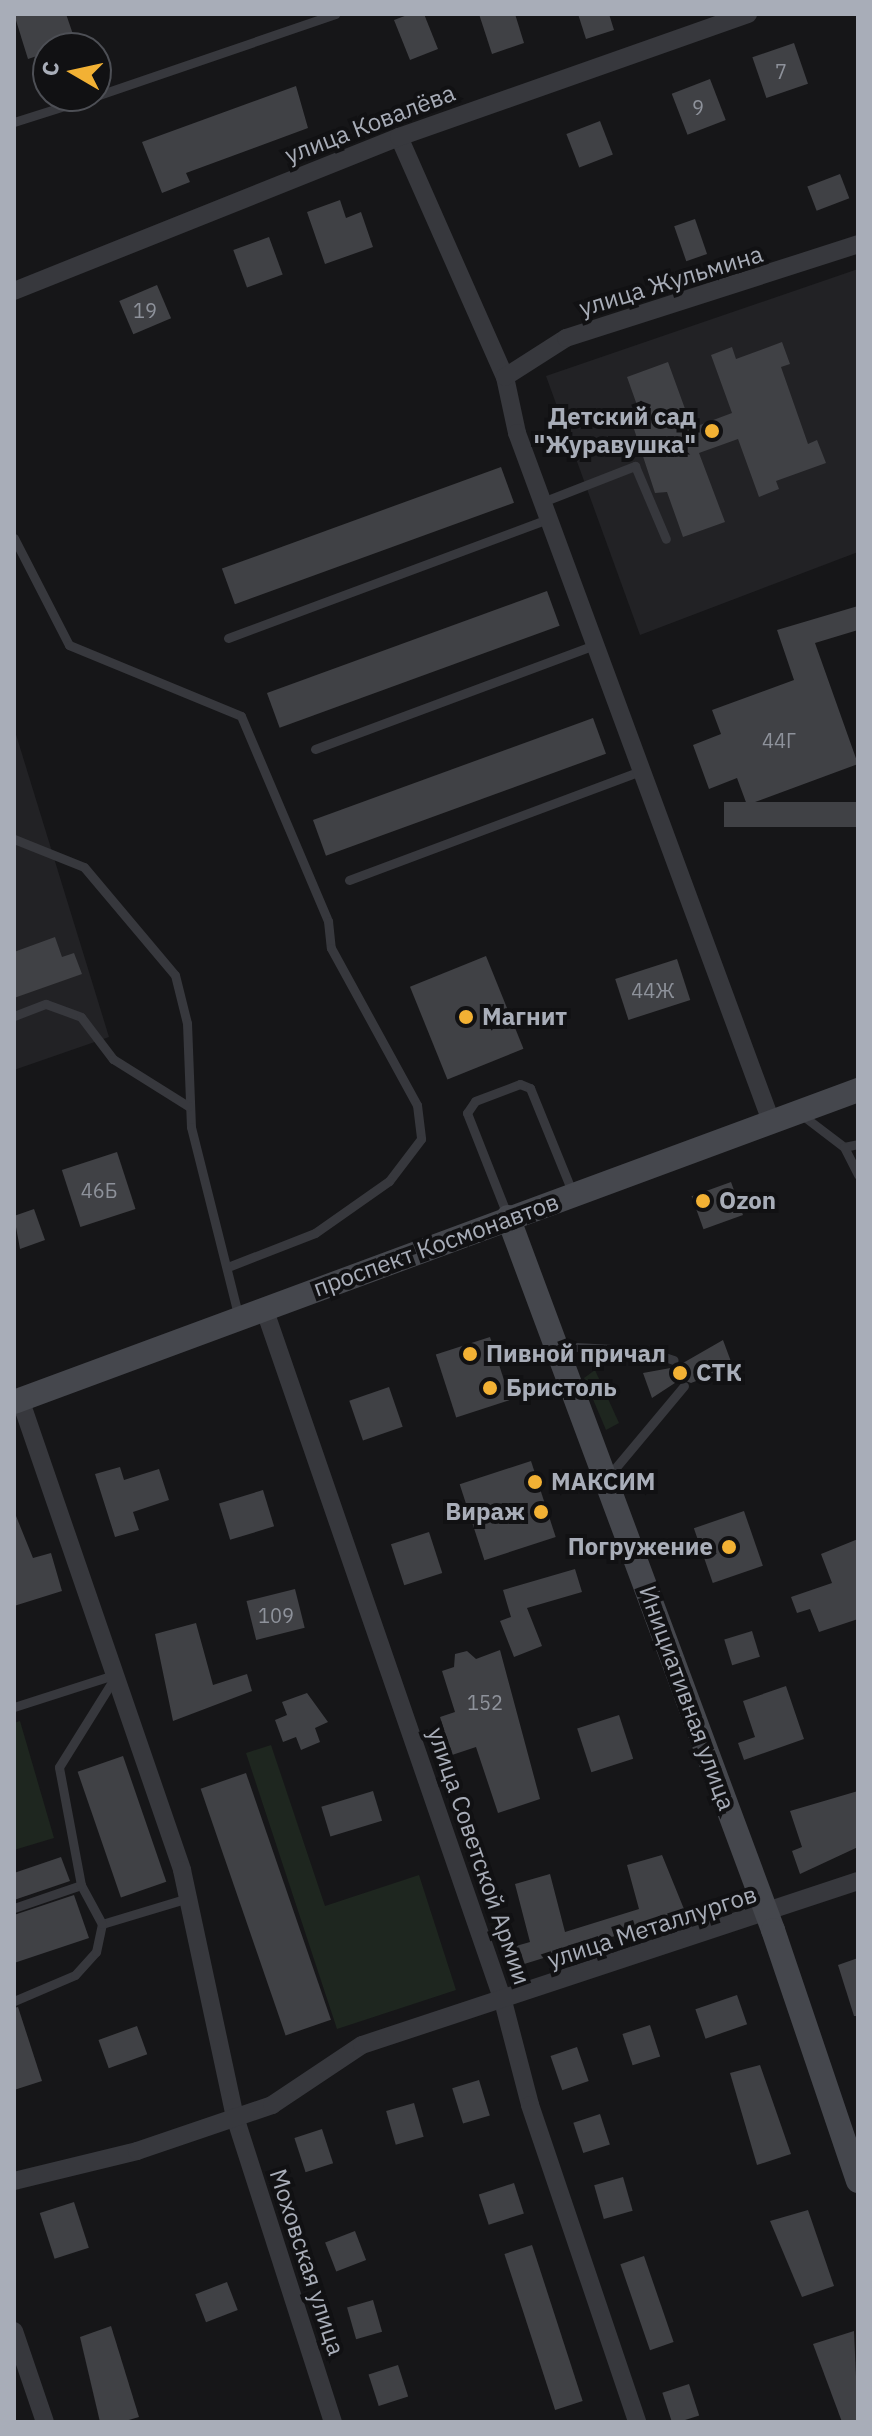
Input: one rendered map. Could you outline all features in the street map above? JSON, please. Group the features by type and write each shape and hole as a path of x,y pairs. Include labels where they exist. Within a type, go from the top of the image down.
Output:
{"street":[{"name":"улица Ковалёва","path":"14,291 399,137 748,14"},
{"path":"399,137 505,377 517,433 598,643 772,1124"},
{"name":"улица Жульмина","path":"505,377 566,338 858,244"},
{"name":"проспект Космонавтов","path":"17,1400 858,1090"},
{"name":"Инициативная улица","path":"508,1217 767,1916 858,2181"},
{"name":"улица Советской Армии","path":"264,1308 503,2001 530,2105 637,2422"},
{"path":"17,1400 117,1674 182,1870 185,1899 235,2117"},
{"name":"улица Металлургов","path":"14,2181 272,2105 362,2045 767,1916 858,1881"},
{"name":"Моховская улица","path":"235,2117 333,2422"},
{"path":"14,2331 45,2422"}],"lane":[{"path":"112,91 335,14"},
{"path":"14,122 46,112"},
{"path":"228,638 547,510 635,466 666,539"},
{"path":"14,538 69,645 241,716 328,921 331,948 417,1105 421,1139 389,1181 315,1233 228,1267"},
{"path":"315,749 598,643"},
{"path":"349,880 643,770"},
{"path":"14,839 84,867 175,975 187,1023 188,1106 239,1318"},
{"path":"14,1016 46,1004 81,1017 113,1059 188,1106"},
{"path":"508,1217 467,1113 475,1101 520,1084 530,1088 573,1194"},
{"path":"799,1112 844,1147 858,1175"},
{"path":"844,1147 858,1144"},
{"path":"557,1346 646,1351 674,1360"},
{"path":"607,1478 684,1386"},
{"path":"14,1707 117,1674"},
{"path":"14,2001 75,1975 96,1952 102,1924 81,1885 59,1767 117,1674"},
{"path":"14,1908 81,1885"},
{"path":"102,1924 185,1899"}],"shaded area":[{"name":"Детский сад \"Журавушка\"","path":"858,269 858,552 640,635 546,376"},
{"path":"14,728 109,1037 14,1070"},
{"path":"595,1370 619,1423 606,1430 584,1378"},
{"path":"20,1721 54,1838 14,1850 14,1723"},
{"path":"271,1745 325,1906 419,1875 456,1990 337,2029 246,1753"}],"building":[{"path":"14,14 66,14 72,32 32,32 32,58 28,59"},
{"path":"410,14 424,14 438,49 410,60 394,20"},
{"path":"479,14 515,14 524,43 492,54"},
{"path":"578,14 609,14 614,30 586,39"},
{"path":"794,43 808,84 766,98 752,57"},
{"path":"710,79 726,120 687,135 672,94"},
{"path":"296,86 308,128 186,173 190,182 162,193 142,142"},
{"path":"600,121 613,155 579,168 566,134"},
{"path":"840,174 849,198 817,211 807,187"},
{"path":"340,200 346,218 361,212 373,247 325,264 307,212"},
{"path":"695,219 707,254 686,261 674,226"},
{"path":"269,237 283,275 247,288 233,250"},
{"path":"157,285 171,318 133,334 119,301"},
{"path":"782,342 790,364 781,367 808,444 817,440 826,463 776,481 779,489 759,497 738,439 699,453 725,522 683,537 667,492 655,493 633,426 643,422 627,377 668,362 692,428 732,413 711,355 732,347 736,359"},
{"path":"501,467 514,503 235,604 222,569"},
{"path":"547,591 560,626 280,728 267,693"},
{"path":"858,606 858,630 815,643 858,764 747,805 737,778 709,789 693,745 721,734 712,710 794,680 777,630"},
{"path":"593,718 606,754 326,856 313,820"},
{"path":"724,802 858,802 858,827 724,827"},
{"path":"55,937 62,957 74,953 82,974 14,998 14,952"},
{"name":"Магнит","path":"486,956 523,1049 447,1079 410,987"},
{"path":"677,959 690,1000 628,1020 615,979"},
{"path":"117,1152 136,1209 80,1227 62,1170"},
{"path":"731,1182 743,1215 704,1229 692,1196"},
{"path":"34,1209 45,1240 20,1249 14,1216"},
{"path":"490,1337 510,1400 456,1417 436,1355"},
{"name":"СТК","path":"723,1340 733,1367 691,1383 681,1379 652,1398 643,1373 676,1367"},
{"path":"389,1387 403,1427 363,1440 349,1401"},
{"path":"531,1461 556,1537 484,1560 460,1484"},
{"path":"120,1467 124,1480 159,1469 169,1500 133,1512 139,1530 115,1537 95,1474"},
{"path":"263,1490 274,1526 230,1540 219,1503"},
{"path":"14,1511 33,1558 51,1553 62,1591 14,1606"},
{"name":"Погружение","path":"744,1511 763,1566 713,1583 694,1528"},
{"path":"429,1532 442,1573 404,1585 391,1544"},
{"path":"858,1539 858,1619 819,1632 810,1609 797,1613 791,1597 832,1583 821,1554"},
{"path":"575,1569 582,1592 527,1608 542,1646 514,1657 500,1621 511,1617 503,1590"},
{"path":"295,1589 305,1628 256,1640 246,1601"},
{"path":"196,1623 213,1685 247,1674 252,1691 173,1721 155,1634"},
{"path":"752,1631 760,1657 732,1665 724,1639"},
{"path":"500,1650 540,1799 498,1813 476,1747 452,1755 440,1717 455,1712 442,1671 454,1667 455,1654 467,1651 476,1659"},
{"path":"786,1686 804,1739 744,1760 738,1743 755,1737 743,1701"},
{"path":"307,1693 328,1722 315,1728 320,1742 301,1750 296,1737 283,1742 275,1720 287,1715 282,1702"},
{"path":"619,1715 633,1759 591,1772 577,1729"},
{"path":"123,1756 166,1882 121,1897 78,1772"},
{"path":"246,1773 331,2020 286,2035 201,1789"},
{"path":"373,1791 382,1821 330,1836 321,1807"},
{"path":"858,1791 858,1847 800,1874 792,1851 802,1847 790,1811"},
{"path":"662,1855 686,1914 521,1965 516,1946 530,1942 515,1884 550,1874 565,1932 639,1909 627,1865"},
{"path":"61,1857 70,1881 14,1900 14,1873"},
{"path":"74,1895 89,1938 14,1963 14,1915"},
{"path":"858,1958 858,2016 854,2016 838,1965"},
{"path":"737,1995 747,2024 705,2039 695,2009"},
{"path":"18,2007 42,2081 14,2090 14,2008"},
{"path":"650,2025 660,2056 633,2065 622,2034"},
{"path":"137,2026 147,2054 109,2068 98,2040"},
{"path":"577,2047 589,2081 562,2090 551,2056"},
{"path":"760,2065 791,2154 757,2165 730,2073"},
{"path":"479,2080 490,2115 463,2124 452,2088"},
{"path":"414,2103 424,2137 396,2145 386,2111"},
{"path":"600,2114 610,2144 583,2153 573,2123"},
{"path":"322,2129 333,2163 306,2172 294,2138"},
{"path":"623,2177 633,2211 604,2219 594,2185"},
{"path":"514,2183 524,2213 489,2225 479,2194"},
{"path":"74,2202 89,2248 55,2259 40,2213"},
{"path":"808,2210 834,2286 802,2297 770,2221"},
{"path":"355,2231 366,2260 336,2271 325,2242"},
{"path":"532,2245 583,2401 555,2410 504,2254"},
{"path":"644,2256 674,2342 650,2350 620,2264"},
{"path":"227,2282 238,2310 206,2322 195,2294"},
{"path":"373,2300 382,2332 356,2339 347,2307"},
{"path":"111,2326 139,2417 122,2422 100,2422 80,2337"},
{"path":"854,2331 858,2422 842,2422 813,2344"},
{"path":"398,2365 408,2396 379,2406 369,2375"},
{"path":"689,2384 699,2415 672,2422 662,2393"}],"place":[{"name":"Детский сад \"Журавушка\"","path":"712,431"},
{"name":"Магнит","path":"466,1017"},
{"name":"Ozon","path":"703,1201"},
{"name":"Пивной причал","path":"470,1354"},
{"name":"СТК","path":"680,1373"},
{"name":"Бристоль","path":"490,1388"},
{"name":"МАКСИМ","path":"535,1482"},
{"name":"Вираж","path":"541,1512"},
{"name":"Погружение","path":"729,1547"}]}
